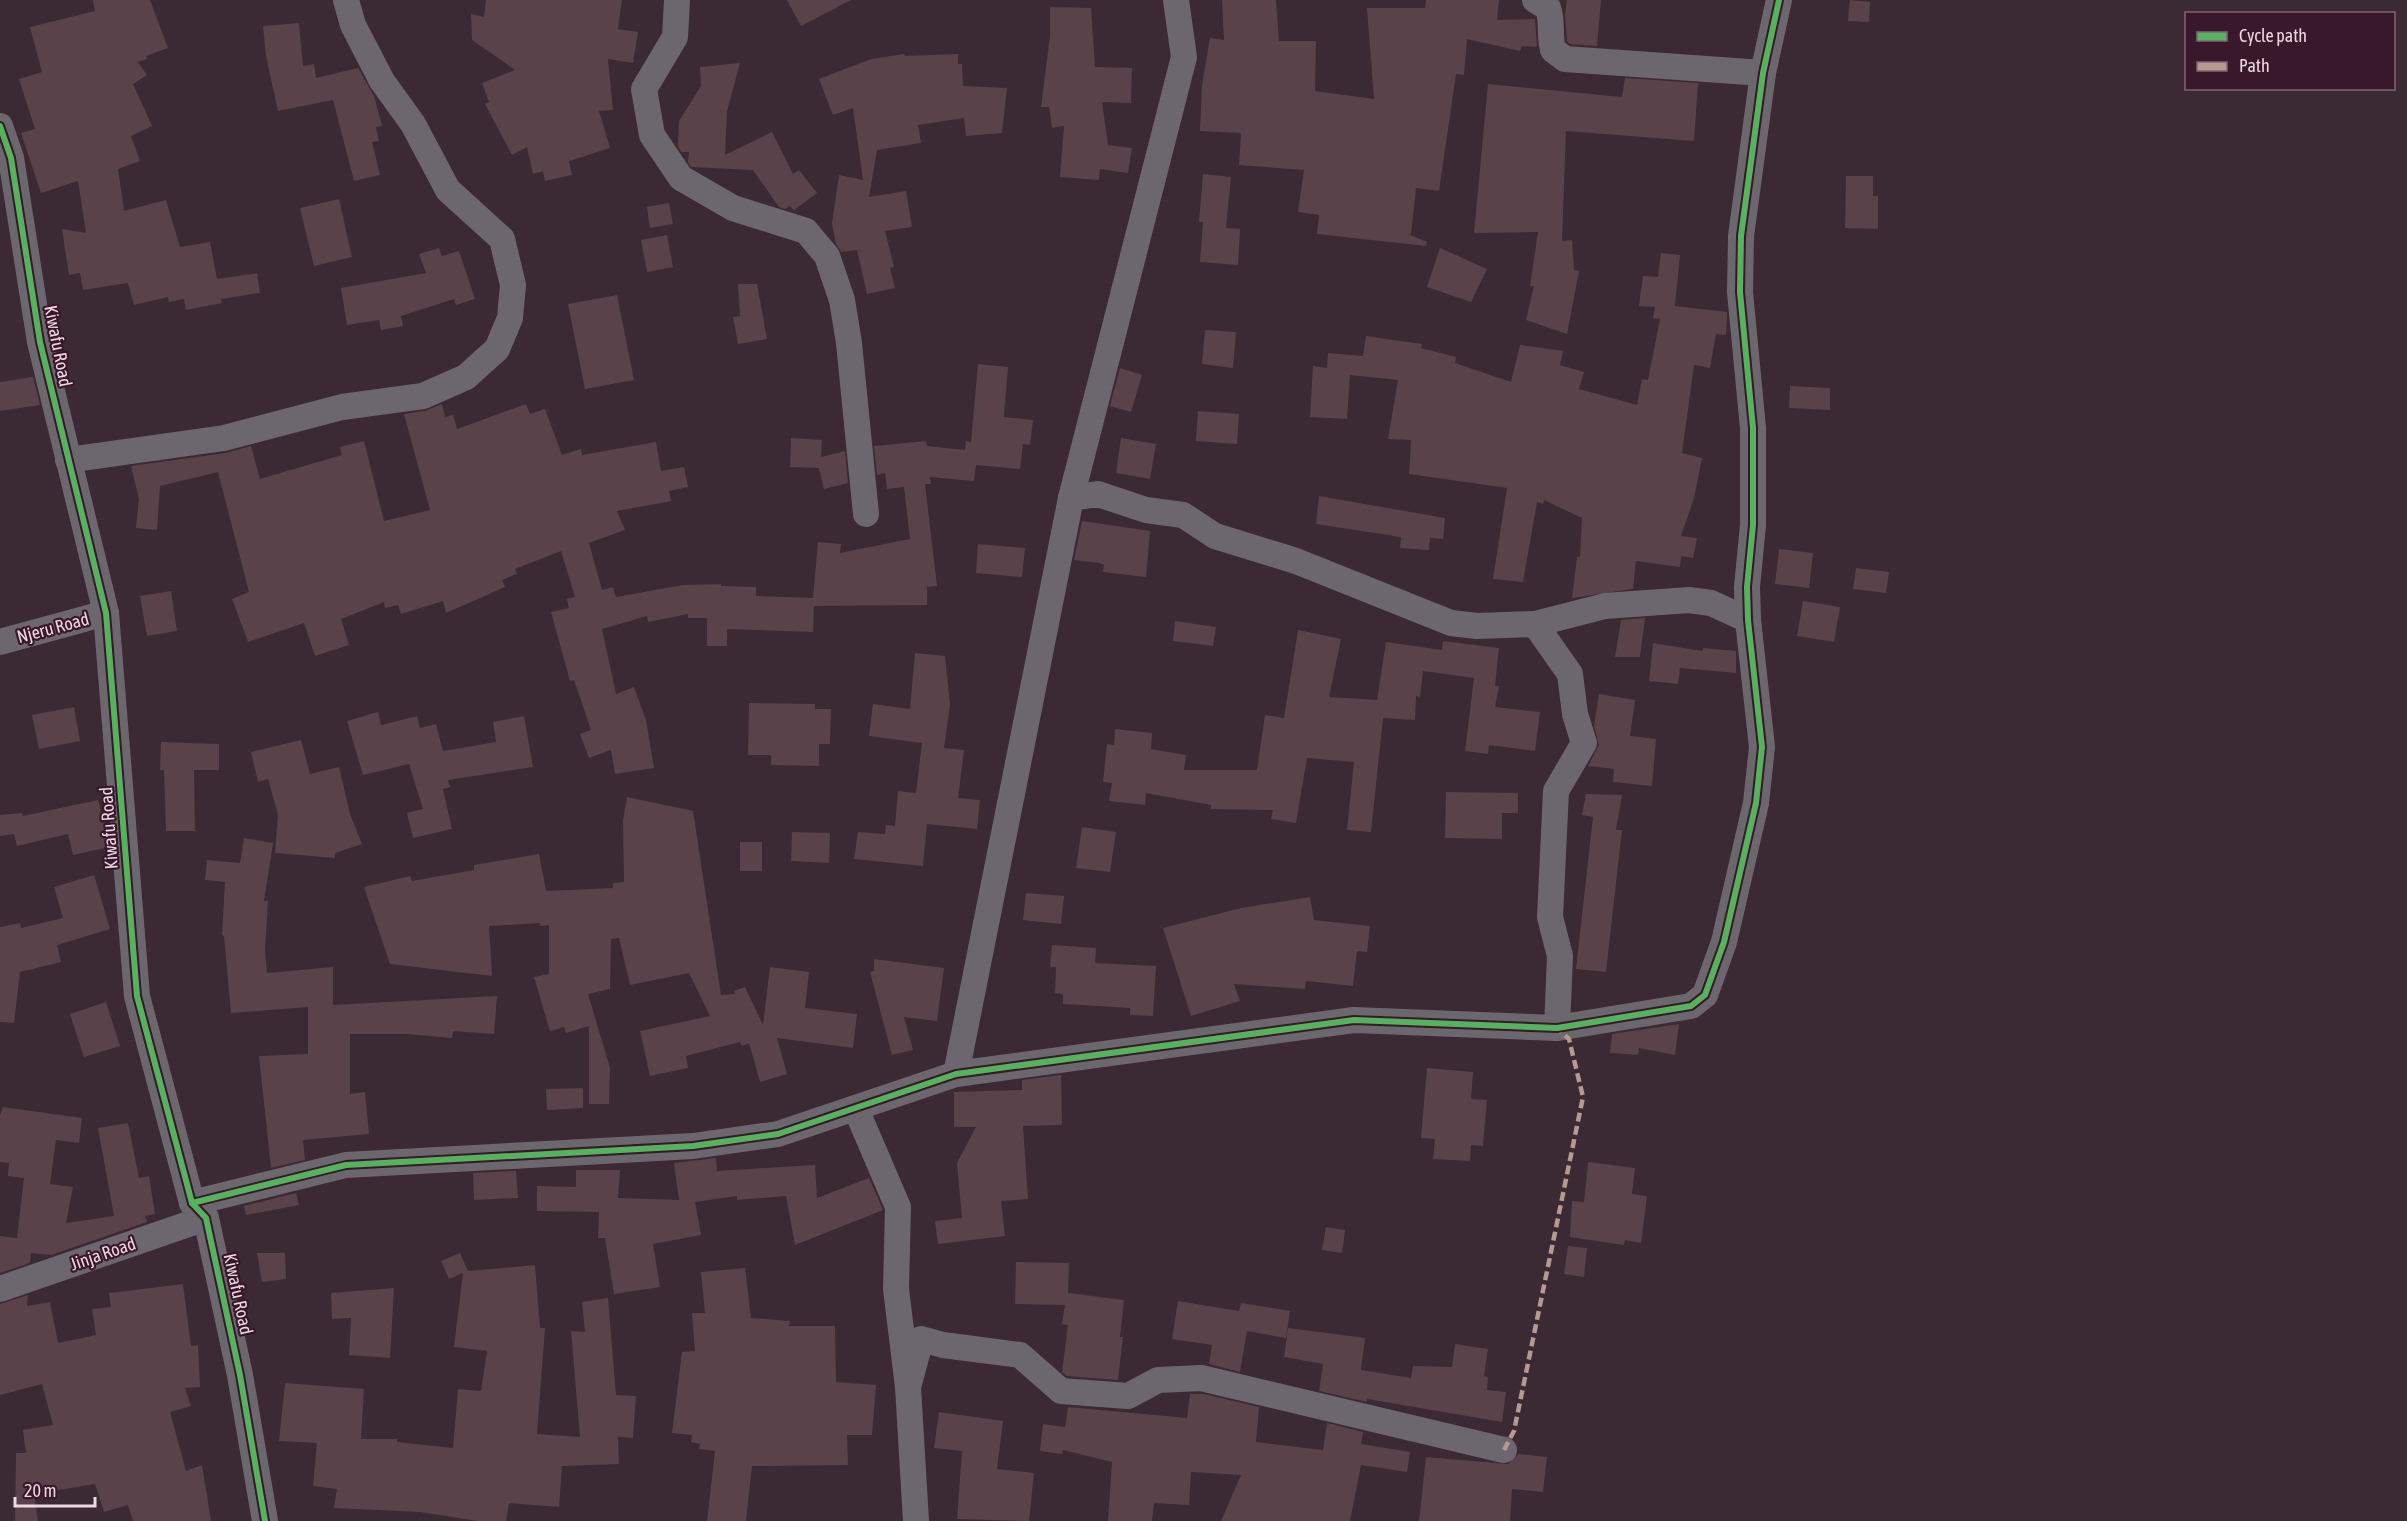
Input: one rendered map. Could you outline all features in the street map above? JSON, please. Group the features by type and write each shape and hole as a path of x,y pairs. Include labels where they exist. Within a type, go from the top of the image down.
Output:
{"street":[{"path":"68,460 224,438 342,407 423,396 466,377 496,350 510,318 513,285 502,238 448,190 413,124 382,81 353,25 346,0"},
{"path":"676,0 675,37 644,89 652,135 681,178 733,208 806,231 827,256 842,300 849,342 866,514"},
{"path":"956,1074 1071,498 1184,57 1176,0"},
{"path":"1535,0 1548,8 1552,19 1549,35 1553,50 1565,59 1763,73"},
{"name":"Jinja Road","path":"0,1289 199,1211 346,1165 693,1146 778,1134 956,1074 1354,1020 1557,1028 1692,1006 1705,995 1724,942 1756,803 1762,747 1748,620 1747,587 1753,525 1753,428 1740,292 1741,236 1763,73 1779,0"},
{"name":"Kiwafu Road","path":"0,126 11,158 40,342 106,613 137,996 199,1211 240,1375 265,1521"},
{"path":"1071,498 1098,494 1146,510 1184,515 1215,536 1296,561 1451,623 1477,626 1535,624 1605,606 1689,600 1711,603 1748,620"},
{"name":"Njeru Road","path":"0,642 106,613"},
{"path":"1535,624 1570,674 1575,714 1584,743 1556,791 1550,917 1560,956 1557,1028"},
{"path":"856,1109 898,1207 896,1289 908,1387 916,1521"},
{"path":"908,1387 921,1339 943,1345 1020,1355 1061,1391 1128,1396 1158,1380 1201,1378 1504,1450"}],"building":[{"path":"93,0 150,0 168,48 146,56 147,59 138,62 147,75 133,84 152,126 131,136 140,161 118,169 124,211 166,200 180,247 210,242 217,279 257,273 260,293 221,299 222,303 186,310 184,299 169,302 168,297 134,305 128,283 83,290 80,273 69,275 62,229 86,233 78,181 41,193 21,133 35,129 19,79 42,72 30,27 95,11"},
{"path":"486,0 622,0 618,29 638,32 633,63 608,59 613,110 599,111 610,148 569,161 572,175 545,181 543,171 533,174 527,147 512,155 485,104 489,102 482,83 515,70 472,40 471,14 484,17"},
{"path":"787,0 851,0 801,26"},
{"path":"1222,0 1276,0 1279,41 1316,41 1315,91 1374,99 1367,8 1425,8 1426,0 1499,0 1497,20 1535,19 1537,47 1522,46 1520,51 1467,39 1464,75 1456,74 1439,191 1416,188 1411,234 1408,234 1427,242 1426,246 1317,234 1319,215 1298,212 1304,170 1239,165 1241,133 1200,131 1202,85 1210,38 1224,40"},
{"path":"1567,0 1601,0 1597,46 1570,44 1567,41 1565,15"},
{"path":"1850,0 1870,2 1869,22 1848,21"},
{"path":"1050,7 1091,8 1095,67 1132,68 1131,103 1102,102 1108,145 1132,148 1128,173 1100,169 1099,180 1060,177 1064,126 1052,128 1049,107 1041,107 1050,36"},
{"path":"299,23 303,66 314,64 316,78 358,68 374,96 382,126 376,127 379,141 372,142 380,175 354,181 333,100 278,111 266,56 263,26"},
{"path":"904,54 905,56 958,54 958,64 962,64 963,86 1007,88 1002,133 966,136 964,118 918,125 921,143 877,150 869,197 906,191 912,227 885,231 894,267 890,268 895,288 867,294 857,250 841,252 836,244 832,223 839,175 863,180 853,108 833,115 819,79 871,59"},
{"path":"740,63 727,111 725,155 772,132 793,174 799,170 817,193 794,210 790,206 785,209 779,207 753,170 691,167 688,162 689,152 681,152 678,146 679,121 701,86 700,67"},
{"path":"1625,78 1698,83 1694,141 1566,131 1562,241 1572,240 1574,270 1579,271 1567,334 1526,320 1534,286 1530,286 1538,232 1474,233 1488,84 1622,97"},
{"path":"1203,174 1231,177 1226,228 1240,229 1238,265 1200,262 1203,222 1199,222"},
{"path":"1846,176 1873,176 1873,196 1878,196 1878,229 1845,228"},
{"path":"339,199 352,257 314,266 300,208"},
{"path":"669,203 673,224 650,228 647,207"},
{"path":"667,235 673,267 647,272 641,240"},
{"path":"439,248 442,256 459,251 475,299 456,305 454,299 401,316 403,326 381,330 379,320 347,325 341,288 426,273 419,254"},
{"path":"1440,248 1487,269 1471,302 1427,287"},
{"path":"1661,253 1680,255 1675,306 1727,312 1726,335 1716,334 1710,368 1694,365 1682,453 1702,458 1694,498 1681,536 1697,538 1693,558 1681,556 1680,567 1636,561 1633,589 1572,598 1577,557 1580,557 1582,518 1544,500 1543,504 1537,502 1523,582 1493,579 1507,488 1409,474 1411,440 1388,439 1398,380 1350,375 1347,419 1310,417 1313,366 1327,368 1328,353 1363,356 1366,336 1422,344 1421,348 1456,357 1455,363 1511,382 1520,345 1563,351 1560,365 1584,372 1579,389 1637,405 1642,379 1648,380 1660,319 1653,318 1655,307 1639,306 1643,276 1658,277"},
{"path":"738,284 757,284 767,339 738,344 733,317 740,316"},
{"path":"617,295 634,380 585,389 568,304"},
{"path":"1205,330 1236,332 1233,368 1202,364"},
{"path":"978,364 1008,367 1004,417 1033,420 1030,445 1023,444 1020,469 976,465 974,481 930,477 931,484 925,484 937,586 927,587 927,605 814,606 813,632 727,629 727,646 707,646 707,618 688,618 688,614 648,622 647,616 602,629 616,694 634,687 646,720 654,768 615,774 611,750 589,758 580,734 591,730 574,680 570,681 551,612 569,608 567,599 575,597 561,551 515,569 517,574 502,580 505,587 446,613 443,601 401,614 398,605 385,608 384,602 341,619 349,645 315,656 304,623 248,642 232,599 249,592 218,472 160,486 157,530 136,528 139,499 131,466 226,453 251,446 260,479 342,455 340,447 364,441 384,521 430,510 404,414 425,411 442,404 445,417 453,415 457,429 526,404 530,414 545,409 562,455 581,449 582,455 656,442 661,471 684,467 688,487 669,491 671,501 617,511 625,530 589,543 602,590 613,587 616,597 683,585 721,584 721,586 756,587 756,596 813,598 818,542 841,544 840,553 910,539 904,487 887,489 885,473 877,475 874,446 926,441 927,446 965,450 966,441 971,442"},
{"path":"1120,368 1142,375 1131,412 1110,406"},
{"path":"33,377 40,405 0,411 0,382"},
{"path":"1790,386 1830,388 1830,410 1789,408"},
{"path":"1198,411 1239,414 1237,444 1196,441"},
{"path":"791,438 822,440 821,457 845,451 848,483 824,489 819,468 790,467"},
{"path":"1121,438 1156,444 1150,479 1116,473"},
{"path":"1319,496 1445,518 1443,539 1430,538 1429,550 1400,548 1401,537 1316,524"},
{"path":"1082,521 1150,531 1146,577 1103,572 1104,565 1074,560"},
{"path":"978,544 1025,548 1022,577 976,573"},
{"path":"1779,549 1813,553 1809,588 1775,584"},
{"path":"1856,568 1889,572 1886,593 1853,589"},
{"path":"171,591 177,631 147,636 140,596"},
{"path":"1803,601 1840,607 1834,642 1797,636"},
{"path":"1645,618 1640,657 1615,657 1621,620"},
{"path":"1175,621 1216,627 1213,646 1173,641"},
{"path":"1298,630 1341,639 1329,697 1377,700 1386,642 1442,650 1443,641 1499,648 1495,686 1499,686 1495,707 1540,712 1535,751 1489,745 1488,754 1465,751 1474,678 1423,671 1420,697 1416,696 1415,720 1383,718 1371,832 1347,830 1354,762 1307,758 1296,823 1271,819 1273,810 1211,809 1211,805 1146,793 1145,805 1109,801 1112,783 1103,782 1107,744 1114,745 1115,729 1152,733 1151,749 1186,755 1184,770 1257,770 1265,715 1284,718"},
{"path":"1653,643 1702,651 1703,648 1736,651 1736,673 1680,668 1678,684 1649,681"},
{"path":"915,653 945,656 950,705 944,748 964,750 958,798 980,800 977,829 927,824 923,866 854,859 858,832 885,834 886,825 895,826 898,791 916,793 922,743 869,736 873,704 910,709"},
{"path":"1599,694 1635,700 1630,736 1656,739 1652,786 1613,782 1614,769 1588,766 1599,745 1594,726"},
{"path":"749,703 815,704 815,709 831,709 830,744 819,744 819,766 771,765 771,755 748,755"},
{"path":"74,707 80,741 39,749 32,715"},
{"path":"378,712 381,725 417,716 420,728 436,724 443,751 496,742 493,722 524,716 533,767 448,780 450,787 443,789 452,829 413,838 407,813 423,809 409,764 363,775 347,721"},
{"path":"301,740 310,774 339,767 350,814 362,844 335,853 335,858 275,853 278,815 268,779 258,782 251,752"},
{"path":"161,742 219,744 219,770 194,770 195,831 166,831 164,770 160,770"},
{"path":"1446,792 1518,793 1518,813 1502,813 1502,839 1445,838"},
{"path":"1586,794 1622,795 1616,830 1622,830 1606,972 1576,969 1593,817 1582,815"},
{"path":"627,797 693,811 721,995 735,994 734,991 745,987 763,1025 770,967 809,972 805,1008 857,1014 853,1048 777,1038 787,1074 760,1082 749,1043 742,1046 740,1042 686,1056 688,1068 650,1076 640,1031 710,1016 689,973 630,985 619,938 611,939 610,989 588,994 610,1068 609,1104 589,1104 589,1026 566,1033 564,1027 550,1031 534,977 549,974 549,925 540,926 540,923 489,926 492,976 390,964 364,887 410,876 412,881 474,870 474,865 539,854 546,891 613,888 613,883 624,882 623,820"},
{"path":"98,800 109,847 73,855 68,834 17,846 14,834 0,836 0,815 22,813 23,816"},
{"path":"1082,827 1116,832 1110,872 1076,868"},
{"path":"792,832 830,833 829,863 791,861"},
{"path":"244,838 273,843 264,901 268,901 265,950 267,973 333,967 333,1005 497,996 494,1034 453,1031 452,1038 406,1034 350,1034 350,1094 365,1092 369,1134 303,1140 305,1160 271,1168 259,1056 308,1054 308,1007 231,1013 224,936 222,935 225,882 205,880 207,860 240,863"},
{"path":"740,842 762,842 762,871 740,871"},
{"path":"94,875 110,929 57,945 61,962 20,972 14,1023 0,1022 0,927 20,923 21,928 63,918 54,887"},
{"path":"1026,893 1064,896 1061,924 1023,920"},
{"path":"1310,897 1314,920 1370,926 1367,952 1357,951 1353,986 1306,981 1305,989 1234,984 1240,1001 1191,1016 1163,928 1241,908"},
{"path":"1052,945 1096,948 1095,963 1156,966 1153,1016 1130,1015 1130,1008 1063,1004 1063,994 1055,993 1056,967 1050,967"},
{"path":"874,959 944,968 937,1021 904,1017 913,1050 892,1055 870,972 874,971"},
{"path":"106,1002 120,1046 84,1057 70,1014"},
{"path":"1679,1024 1675,1055 1639,1048 1638,1055 1610,1053 1612,1034"},
{"path":"1427,1068 1473,1072 1471,1099 1487,1100 1483,1146 1471,1145 1470,1161 1433,1159 1435,1139 1421,1138"},
{"path":"1061,1075 1062,1125 1023,1126 1028,1199 1001,1201 1005,1236 938,1244 935,1221 962,1218 957,1163 976,1127 954,1127 954,1092 1022,1090 1022,1080"},
{"path":"583,1088 583,1108 547,1110 546,1089"},
{"path":"3,1107 82,1118 79,1143 56,1140 50,1184 73,1187 66,1223 114,1216 98,1128 128,1123 139,1178 149,1176 155,1214 145,1216 147,1222 51,1255 31,1253 30,1263 0,1273 0,1236 17,1238 24,1178 8,1176 9,1163 0,1162 0,1115"},
{"path":"716,1158 717,1171 815,1165 817,1198 869,1178 883,1210 795,1245 786,1196 737,1200 737,1196 695,1202 701,1235 653,1244 660,1287 614,1294 605,1238 598,1238 599,1212 537,1211 537,1186 576,1187 576,1170 620,1170 618,1198 679,1200 674,1163"},
{"path":"1588,1162 1635,1168 1632,1194 1647,1196 1641,1243 1625,1240 1624,1245 1570,1237 1572,1201 1584,1202"},
{"path":"516,1171 518,1198 474,1200 473,1173"},
{"path":"296,1193 299,1205 246,1215 244,1206"},
{"path":"1326,1227 1345,1230 1342,1253 1322,1250"},
{"path":"1568,1246 1587,1248 1584,1277 1564,1274"},
{"path":"257,1253 285,1253 286,1279 262,1282"},
{"path":"460,1253 468,1271 535,1265 540,1328 545,1328 537,1434 580,1437 571,1331 585,1332 582,1302 608,1298 616,1395 636,1396 633,1438 618,1437 619,1464 562,1466 559,1507 509,1503 506,1521 478,1521 420,1512 334,1508 337,1489 313,1486 317,1443 279,1441 285,1383 364,1389 361,1439 397,1439 397,1442 453,1448 458,1389 481,1391 487,1351 454,1347 463,1273 449,1279 441,1261"},
{"path":"1016,1262 1069,1263 1068,1293 1124,1300 1118,1380 1067,1376 1062,1372 1068,1325 1062,1324 1065,1305 1015,1304"},
{"path":"745,1268 751,1318 790,1321 789,1326 835,1326 836,1382 876,1385 872,1435 847,1435 848,1465 752,1466 746,1521 707,1521 715,1451 699,1449 700,1444 691,1442 692,1435 672,1433 682,1352 695,1351 692,1313 705,1313 701,1272"},
{"path":"183,1284 191,1346 198,1345 200,1387 185,1388 191,1406 170,1412 186,1471 202,1465 211,1521 133,1521 128,1505 104,1512 95,1484 34,1494 38,1521 15,1521 16,1453 26,1453 23,1430 53,1425 42,1384 0,1395 0,1304 28,1295 27,1306 50,1302 58,1343 96,1335 92,1309 111,1307 109,1293"},
{"path":"394,1288 390,1358 349,1355 351,1318 332,1319 331,1293"},
{"path":"1178,1301 1239,1311 1241,1303 1290,1311 1286,1338 1247,1331 1240,1372 1209,1364 1212,1345 1172,1339"},
{"path":"1288,1328 1365,1338 1361,1370 1411,1378 1413,1366 1452,1367 1455,1344 1488,1349 1484,1376 1488,1377 1487,1390 1506,1392 1502,1422 1367,1399 1367,1402 1319,1391 1323,1364 1284,1357"},
{"path":"1190,1394 1204,1394 1259,1407 1256,1442 1323,1450 1327,1423 1363,1432 1361,1444 1410,1452 1407,1472 1361,1465 1350,1521 1221,1521 1241,1475 1191,1472 1189,1505 1154,1503 1152,1521 1108,1521 1112,1462 1063,1450 1062,1454 1040,1451 1043,1424 1065,1427 1068,1407 1187,1418"},
{"path":"939,1412 1003,1421 997,1469 1034,1473 1029,1521 957,1519 962,1451 934,1448"},
{"path":"1518,1454 1547,1457 1543,1492 1512,1489 1510,1521 1419,1521 1426,1457 1508,1464"}],"marked path":[{"path":"1504,1450 1514,1431 1583,1097 1569,1039 1557,1028"}],"cycle path":[{"path":"192,1203 346,1165 693,1146 778,1134 956,1074 1354,1020 1557,1028 1691,1006 1705,995 1724,942 1756,803 1762,747 1748,620 1747,587 1753,525 1753,428 1740,292 1741,236 1763,73 1779,0"},
{"path":"0,126 11,158 40,342 106,613 137,996 192,1203 206,1218 240,1375 265,1521"}]}
